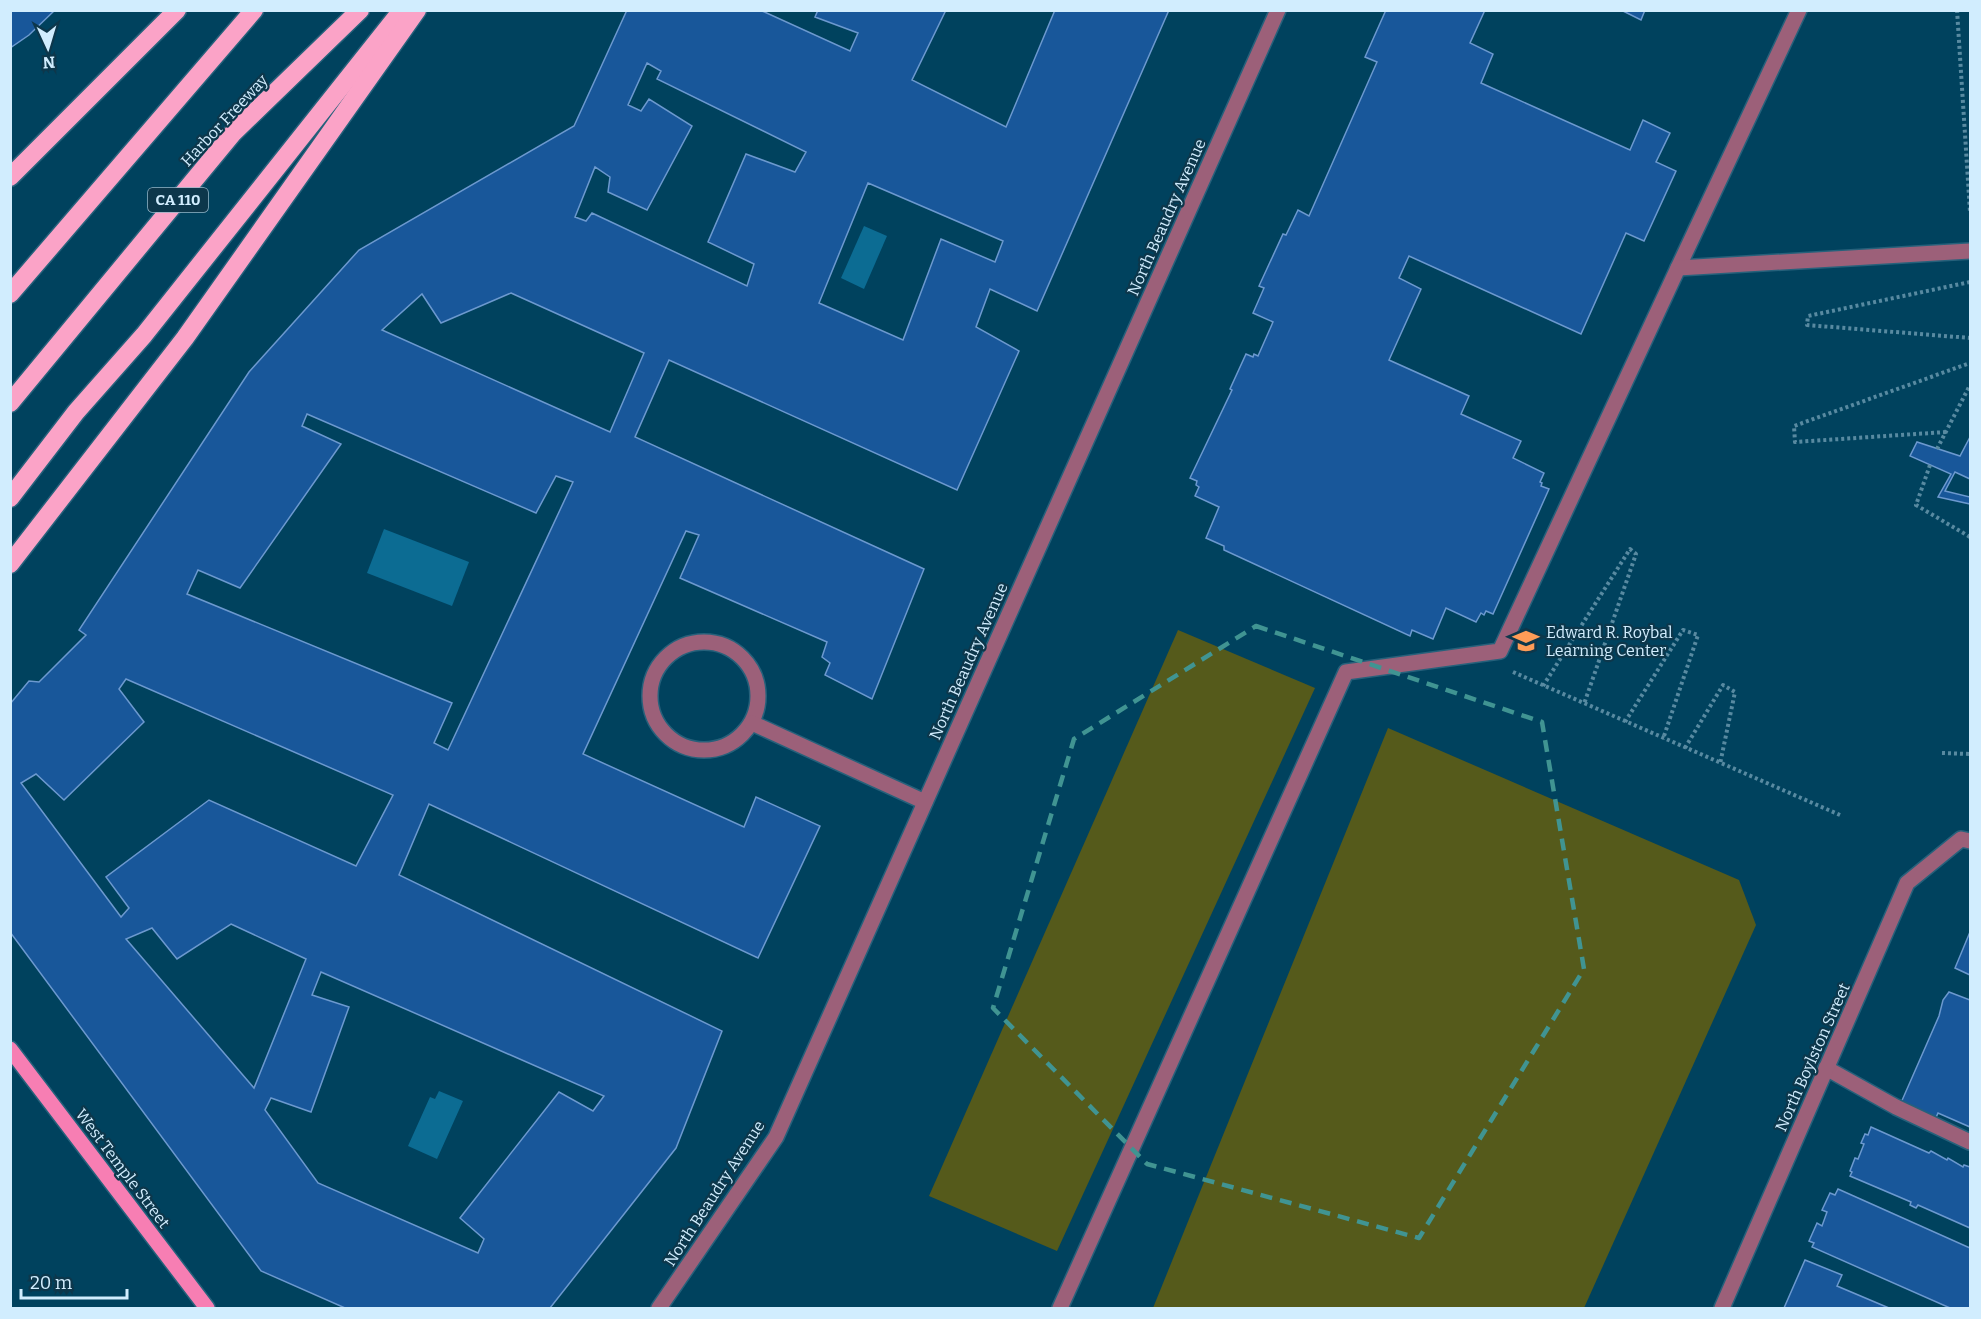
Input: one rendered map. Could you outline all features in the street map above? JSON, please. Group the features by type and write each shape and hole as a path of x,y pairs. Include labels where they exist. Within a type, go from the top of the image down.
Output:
{"highway":[{"path":"10,177 177,10"},
{"path":"10,294 254,10"},
{"name":"Harbor Freeway","path":"10,403 234,134 360,10"},
{"path":"10,498 76,412 144,335 402,10"},
{"path":"10,564 186,338 417,10"}],"main road":[{"name":"West Temple Street","path":"10,1049 207,1308"}],"street":[{"name":"North Beaudry Avenue","path":"659,1308 776,1137 1278,10"},
{"path":"1060,1308 1346,672 1500,651 1799,10"},
{"path":"1678,268 1971,251"},
{"path":"706,642 724,645 740,655 752,669 758,687 758,705 752,723 741,737 727,747 710,751 692,750 676,744 663,733 653,717 649,701 651,683 658,666 671,653 687,644 706,642"},
{"path":"752,723 925,802"},
{"name":"North Boylston Street","path":"1722,1308 1907,883 1966,840"},
{"path":"1826,1068 1896,1107 1971,1142"}],"path":[{"path":"1957,10 1971,212"},
{"path":"1971,282 1808,316 1807,325 1971,338"},
{"path":"1946,432 1795,442 1794,426 1971,363"},
{"path":"1937,448 1971,385"},
{"path":"1930,465 1916,505 1971,537"},
{"path":"1543,687 1630,549 1636,554 1584,704"},
{"path":"1624,722 1683,630 1698,635 1663,739"},
{"path":"1685,748 1724,685 1735,692 1720,764"},
{"path":"1553,691 1840,815"},
{"path":"1942,753 1971,754"}],"highlighted area":[{"path":"1256,626 1542,722 1584,969 1419,1238 1147,1164 993,1008 1074,739"}],"green space":[{"path":"1178,630 1315,688 1057,1251 929,1196"},
{"path":"1388,728 1739,880 1756,925 1584,1308 1153,1308"}],"water":[{"path":"864,226 887,236 864,289 841,278"},
{"path":"384,529 469,562 452,606 367,573"},
{"path":"439,1091 463,1101 437,1159 408,1146 430,1097 435,1099"}],"building":[{"path":"10,10 55,10 29,35 10,48"},
{"path":"627,10 760,10 850,51 858,33 815,17 818,10 946,10 912,80 1006,127 1055,10 1169,10 1037,311 990,289 976,327 1019,351 957,490 669,360 635,437 924,569 872,699 825,675 830,663 822,657 827,642 680,578 699,535 686,531 583,754 744,827 756,797 820,826 758,958 429,804 399,875 722,1031 676,1148 550,1308 345,1308 261,1271 10,932 10,704 29,681 39,682 86,635 79,630 249,372 359,250 574,126","holes":["647,63 661,71 657,79 806,152 795,172 746,154 708,242 754,264 747,286 592,213 586,221 575,217 595,167 610,177 608,192 647,210 692,126 649,99 641,111 628,105","868,183 1003,241 995,262 941,239 903,340 819,303","511,293 644,353 610,432 382,330 422,294 441,323","307,414 536,513 556,476 573,482 448,750 434,743 452,703 187,594 198,570 240,588 341,444 302,426","126,679 393,795 356,866 209,800 106,877 129,908 121,917 21,783 36,774 64,800 144,722 119,689","231,924 306,959 254,1088 126,939 152,928 177,959","321,972 604,1096 593,1111 559,1092 460,1218 484,1239 478,1253 318,1183 265,1110 271,1098 311,1112 349,1007 312,995"]},
{"path":"1386,10 1485,10 1470,43 1493,54 1481,83 1630,150 1643,120 1670,133 1656,162 1676,171 1644,241 1626,233 1581,334 1409,256 1399,278 1421,289 1389,360 1469,396 1461,414 1521,441 1513,458 1544,473 1540,482 1541,486 1549,489 1493,614 1486,611 1484,615 1481,613 1476,622 1446,608 1433,639 1412,630 1410,636 1224,550 1224,546 1206,538 1219,507 1195,496 1199,487 1196,485 1197,481 1190,478 1232,390 1230,389 1246,354 1253,357 1254,354 1258,356 1273,322 1253,313 1264,288 1259,286 1283,234 1286,235 1298,210 1309,216 1377,62 1365,57"},
{"path":"1621,10 1645,10 1641,20"},
{"path":"1970,437 1970,479 1955,472 1945,491 1970,497 1970,504 1938,497 1951,474 1910,456 1917,442 1960,456"},
{"path":"1970,932 1970,975 1955,968"},
{"path":"1949,992 1970,1000 1970,1127 1938,1113 1935,1120 1900,1105 1939,1016 1943,1000"},
{"path":"1871,1127 1929,1153 1931,1151 1947,1160 1948,1158 1963,1167 1964,1165 1970,1167 1970,1228 1918,1205 1916,1208 1910,1205 1911,1202 1850,1176 1855,1158 1858,1159 1864,1144 1861,1143"},
{"path":"1838,1189 1970,1248 1970,1308 1950,1308 1812,1247 1814,1243 1809,1241 1817,1223 1822,1226 1827,1212 1822,1210 1830,1193 1835,1195"},
{"path":"1805,1260 1842,1275 1837,1286 1889,1308 1784,1308"}],"place":[{"name":"Edward R. Roybal Learning Center","path":"1526,641"}]}
